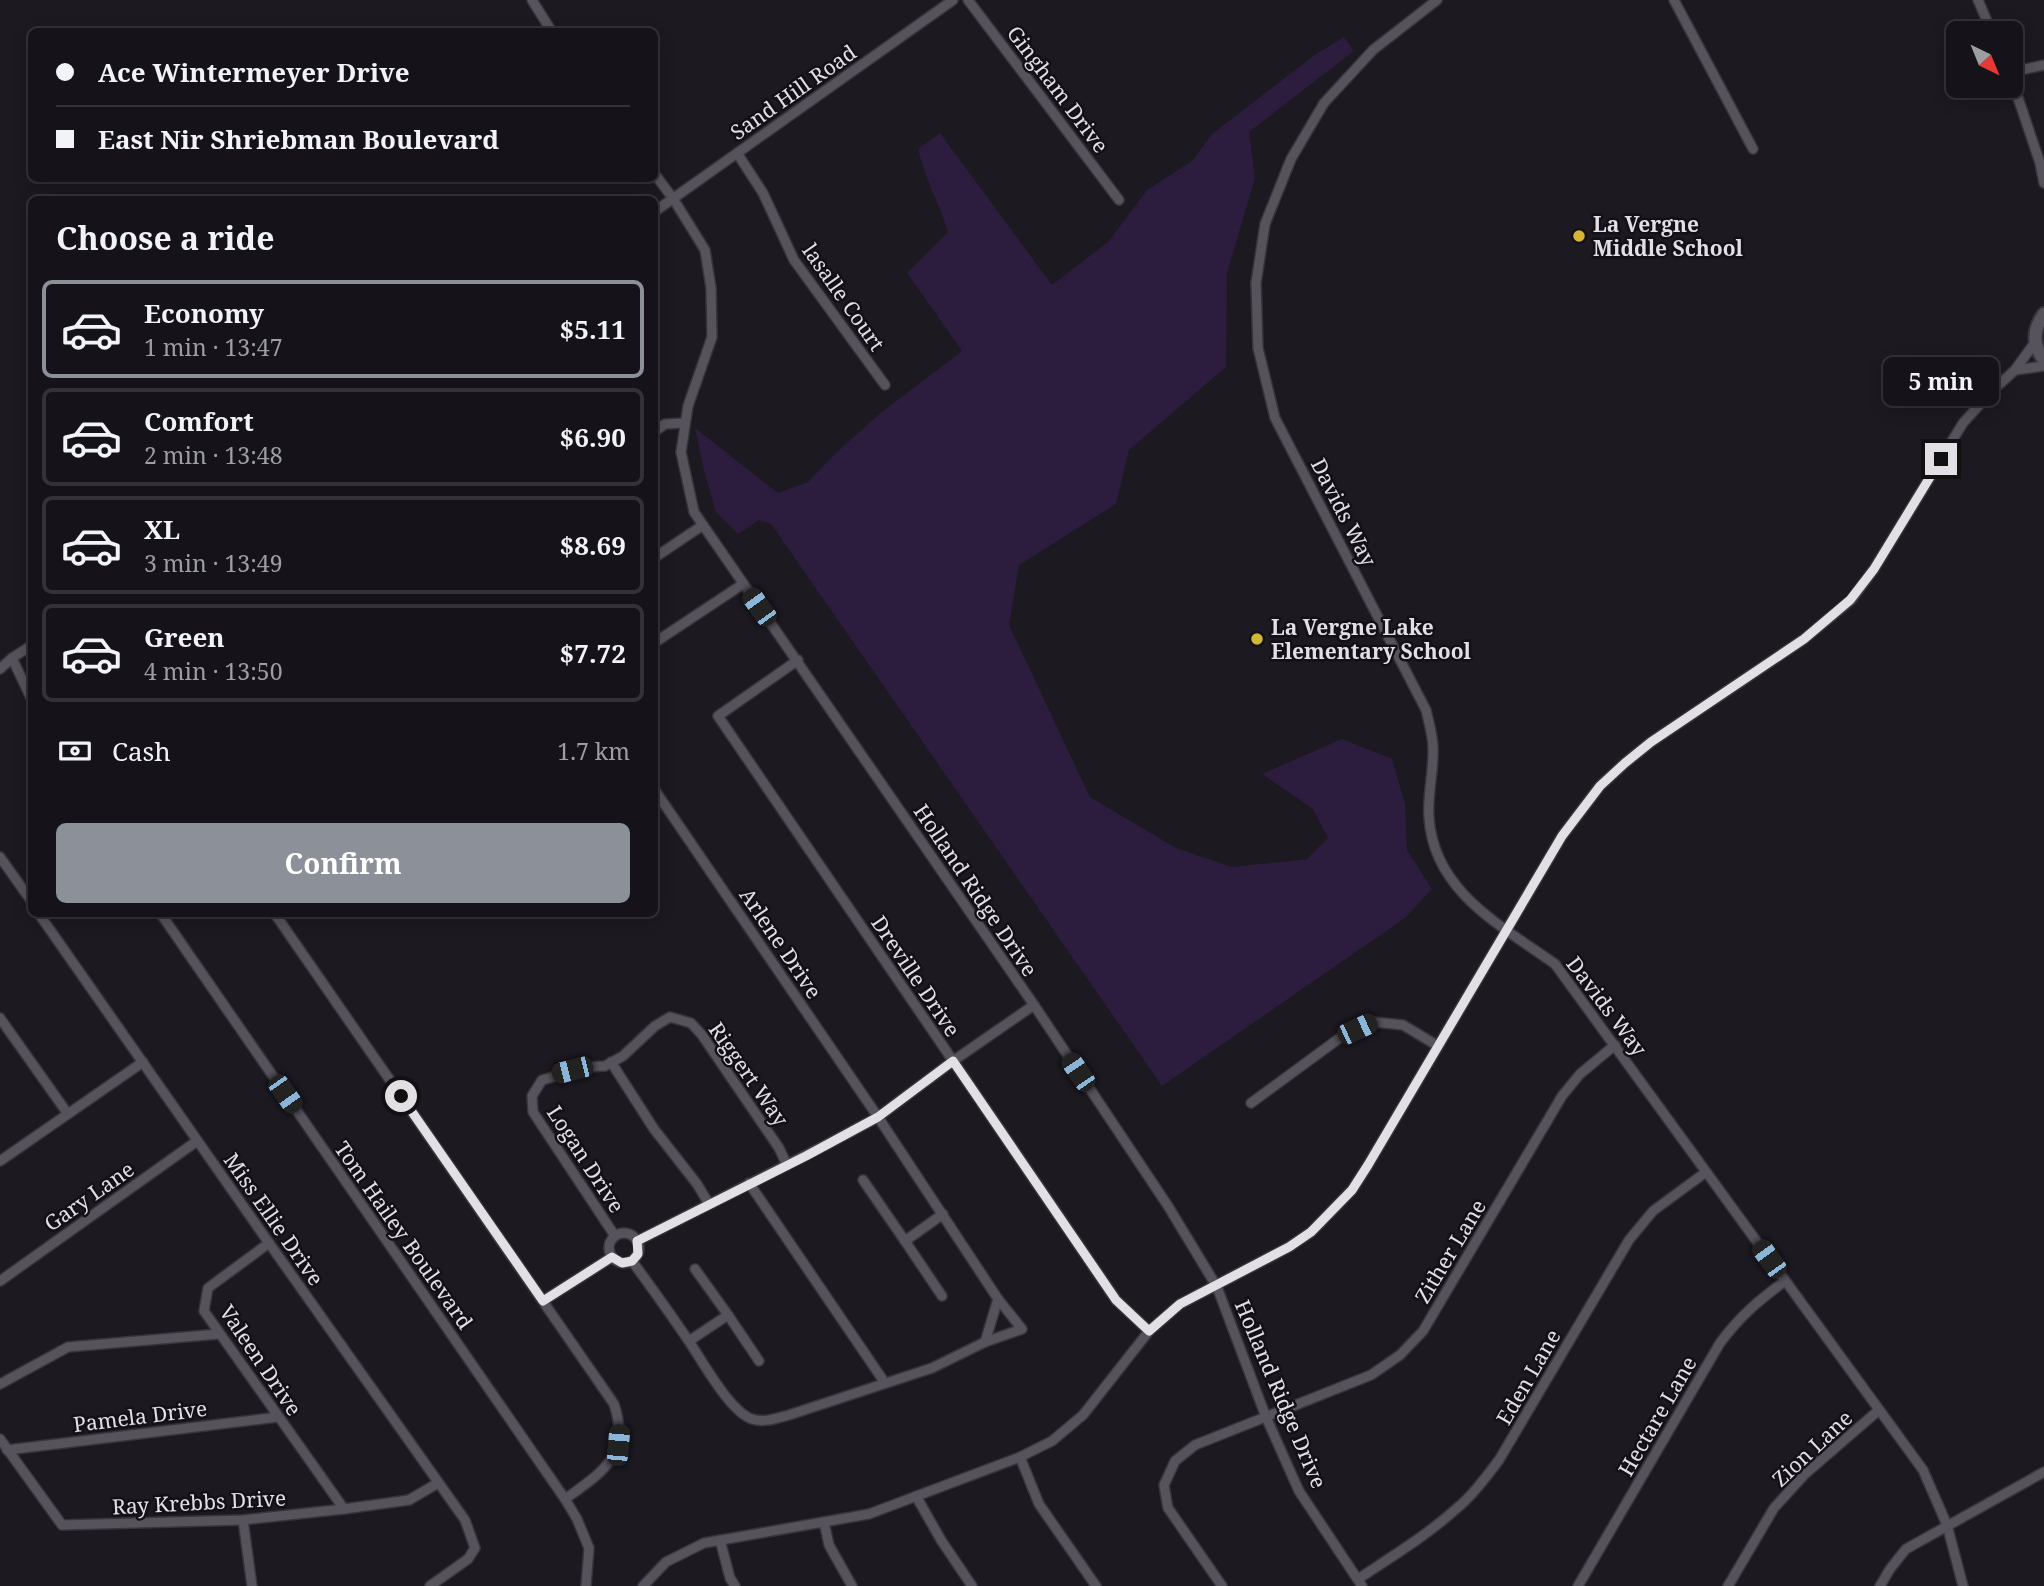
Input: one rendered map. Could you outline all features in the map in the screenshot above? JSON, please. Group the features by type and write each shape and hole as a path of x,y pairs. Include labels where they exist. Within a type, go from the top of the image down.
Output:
{"main road":[{"path":"2044,314 2038,322 2035,334 2039,354 2044,360"}],"street":[{"path":"532,0 550,28"},
{"name":"Sand Hill Road","path":"658,210 953,0"},
{"name":"Gingham Drive","path":"968,0 1119,200"},
{"name":"Davids Way","path":"1437,0 1373,50 1324,103 1291,159 1265,224 1256,283 1258,348 1275,418 1426,710 1433,746 1429,819 1439,861 1466,899 1555,964 1923,1470 1947,1525 1962,1586"},
{"path":"1674,0 1753,149"},
{"path":"1978,0 1987,21"},
{"path":"2023,71 2044,65"},
{"path":"2019,98 2044,183"},
{"name":"lasalle Court","path":"737,153 763,193 794,260 885,385"},
{"name":"Holland Ridge Drive","path":"658,178 705,250 711,288 712,337 688,406 681,452 694,512 1034,1005 1168,1206 1217,1287 1266,1417 1299,1491 1360,1583"},
{"path":"643,1586 666,1562 704,1543 869,1514 1020,1457 1052,1441 1083,1415 1149,1331 1180,1304 1217,1287 1311,1232 1352,1190 1562,836 1600,786 1651,742 1804,639 1850,600 1874,569 1963,423 2015,370 2036,341"},
{"path":"2015,370 2044,366"},
{"path":"658,429 665,424 685,423"},
{"path":"658,555 703,525"},
{"path":"658,640 743,584"},
{"path":"0,669 12,657 28,647"},
{"path":"12,657 28,691"},
{"name":"Dreville Drive","path":"797,660 718,716 1116,1300 1149,1331"},
{"name":"Arlene Drive","path":"658,795 878,1117 998,1299 1022,1329 985,1342"},
{"path":"0,857 28,896"},
{"name":"Miss Ellie Drive","path":"41,917 465,1520 475,1548 468,1559 430,1586"},
{"name":"Tom Hailey Boulevard","path":"163,917 578,1519 589,1548 586,1586"},
{"path":"277,917 614,1404 620,1423 618,1445 611,1461 597,1476 565,1499"},
{"path":"637,1241 878,1117 1034,1005"},
{"name":"Logan Drive","path":"615,1236 533,1112 532,1096 542,1080 587,1067 605,1066 623,1056 655,1026 670,1017"},
{"name":"Riggert Way","path":"670,1017 691,1023 702,1035 779,1148 787,1166"},
{"path":"0,1018 68,1114"},
{"path":"1251,1103 1341,1037 1374,1022 1403,1025 1438,1046"},
{"name":"Zither Lane","path":"1222,1586 1168,1508 1164,1485 1175,1461 1195,1444 1371,1375 1400,1355 1423,1331 1562,1096 1580,1074 1615,1045"},
{"path":"0,1161 143,1062"},
{"path":"611,1062 654,1129 697,1184 709,1204"},
{"name":"Gary Lane","path":"0,1280 197,1141"},
{"name":"Eden Lane","path":"1360,1583 1456,1510 1479,1486 1499,1460 1629,1240 1653,1211 1706,1172"},
{"path":"863,1180 942,1296"},
{"path":"749,1183 885,1383"},
{"path":"905,1241 943,1214"},
{"path":"628,1234 637,1241 638,1254 632,1261 622,1263 612,1257 609,1245 615,1236 628,1234"},
{"name":"Valeen Drive","path":"269,1243 208,1288 204,1311 344,1509"},
{"path":"543,1301 612,1257"},
{"path":"632,1261 719,1387 740,1412 752,1419 766,1420 789,1415 932,1368 985,1342 998,1299"},
{"path":"695,1269 759,1361"},
{"name":"Hectare Lane","path":"1578,1586 1720,1343 1736,1321 1785,1281"},
{"path":"689,1341 728,1315"},
{"path":"0,1384 68,1347 219,1334"},
{"name":"Zion Lane","path":"1728,1586 1774,1508 1805,1474 1879,1410"},
{"name":"Pamela Drive","path":"7,1450 278,1417"},
{"name":"Ray Krebbs Drive","path":"0,1439 62,1525 243,1520 344,1509 410,1500 438,1483"},
{"path":"1020,1457 1039,1504 1096,1586"},
{"path":"1880,1586 1906,1549 2044,1472"},
{"path":"916,1496 972,1586"},
{"path":"243,1520 252,1586"},
{"path":"824,1522 829,1545 852,1586"},
{"path":"720,1540 730,1578 735,1586"}],"shaded area":[{"path":"1344,37 1354,51 1249,132 1255,178 1227,273 1226,367 1129,450 1116,504 1019,565 1009,625 1090,797 1176,848 1232,867 1307,859 1328,838 1313,809 1262,774 1342,739 1392,759 1405,804 1407,850 1432,889 1405,918 1162,1086 771,524 759,520 738,534 716,512 695,428 778,493 808,482 878,415 962,351 907,273 948,232 918,149 940,133 1052,285 1108,242 1147,190 1192,161 1212,134 1316,54"}],"place":[{"name":"La Vergne Middle School","path":"1579,236"},
{"name":"La Vergne Lake Elementary School","path":"1257,639"}],"route":[{"path":"401,1096 543,1301 612,1257 617,1262 632,1261 638,1254 637,1241 878,1117 953,1061 1116,1300 1149,1331 1180,1304 1217,1287 1311,1232 1352,1190 1562,836 1600,786 1651,742 1804,639 1850,600 1874,569 1941,459"}]}
